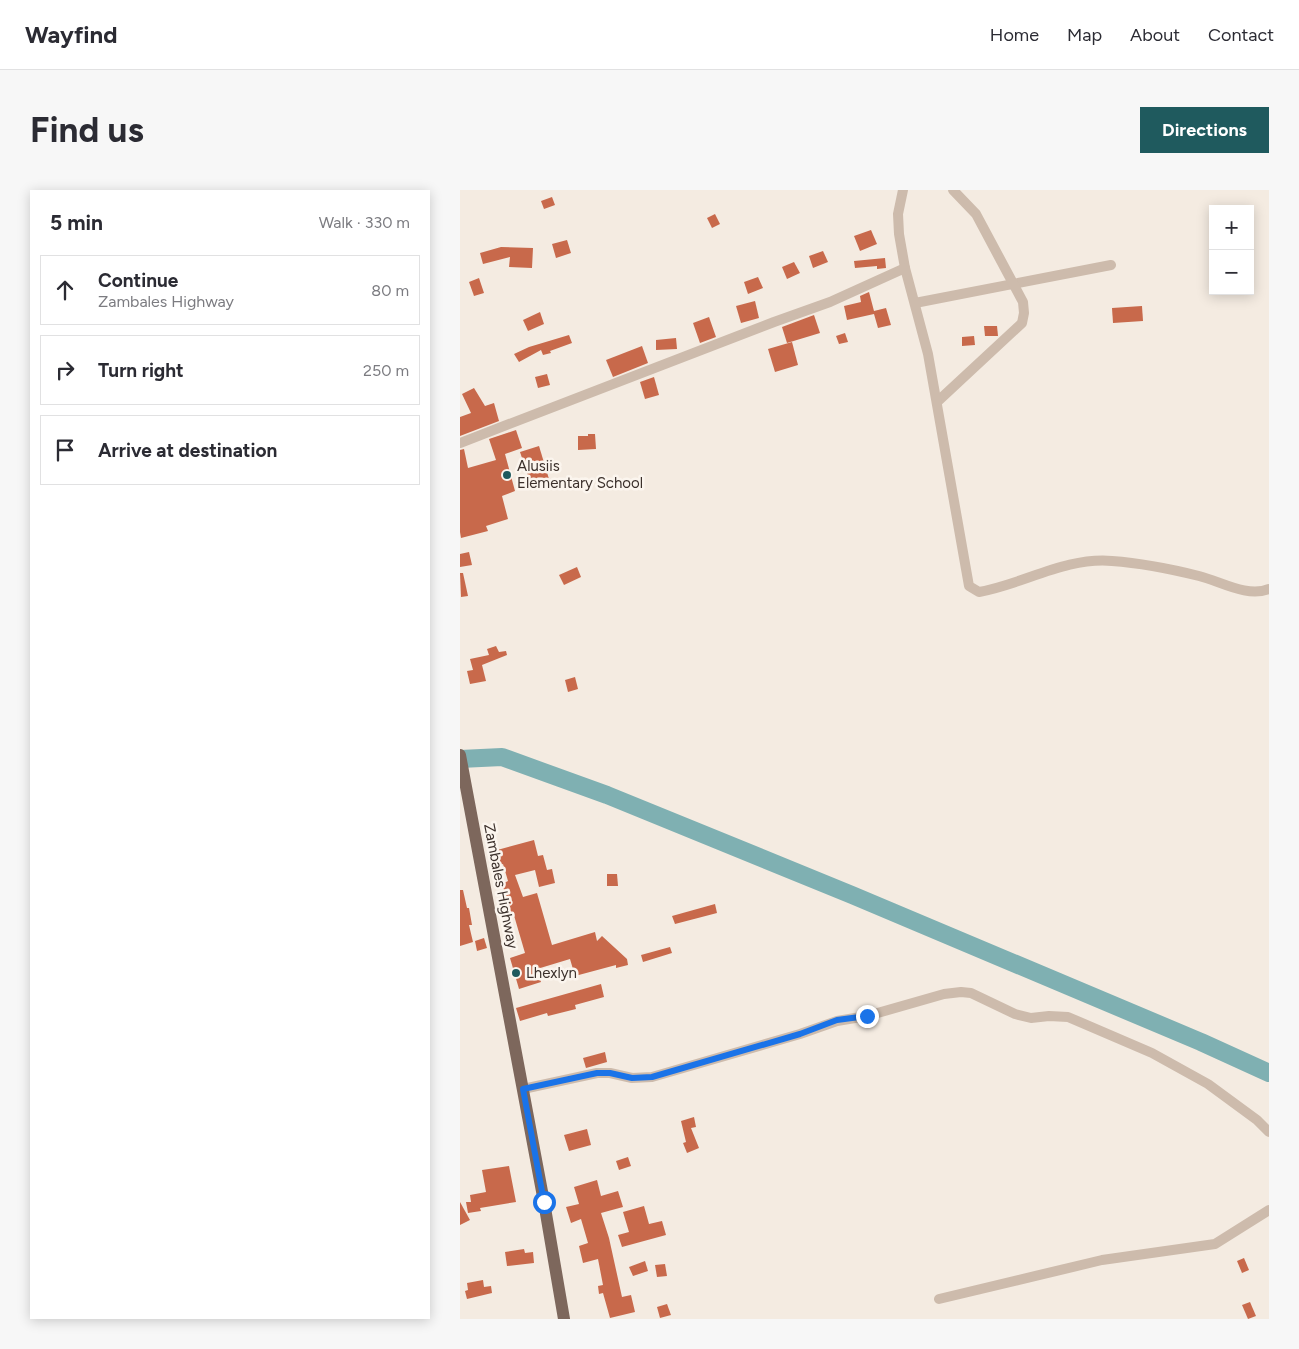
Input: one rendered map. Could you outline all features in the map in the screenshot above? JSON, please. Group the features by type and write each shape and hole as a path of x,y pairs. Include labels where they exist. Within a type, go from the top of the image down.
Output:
{"main road":[{"name":"Zambales Highway","path":"460,755 564,1319"}],"street":[{"path":"903,190 898,214 899,234 905,268 928,354 969,586 979,592 994,590 1046,570 1097,560 1114,561 1199,576 1246,591 1269,589"},
{"path":"937,402 1022,323 1024,313 1023,302 976,214 953,190"},
{"path":"915,303 1111,265"},
{"path":"460,443 830,302 905,268"},
{"path":"523,1089 597,1073 610,1073 632,1078 652,1077 800,1034 837,1020 867,1016 944,994 961,992 971,993 1015,1014 1032,1018 1068,1017 1152,1054 1208,1084 1257,1120 1269,1132"},
{"path":"939,1299 1102,1260 1216,1244 1269,1210"}],"building":[{"path":"552,197 555,205 544,209 541,201"},
{"path":"715,214 720,224 712,228 707,218"},
{"path":"871,230 877,244 860,251 854,236"},
{"path":"567,240 571,253 556,258 552,244"},
{"path":"501,247 533,248 532,268 509,267 510,257 483,264 480,253"},
{"path":"823,251 828,262 813,268 809,256"},
{"path":"885,258 886,268 877,269 877,266 855,268 854,261"},
{"path":"794,262 800,273 787,279 782,267"},
{"path":"758,277 763,288 748,294 744,282"},
{"path":"479,278 484,293 474,296 469,282"},
{"path":"869,292 874,311 886,308 891,325 878,328 874,314 847,320 844,306 861,302 860,296"},
{"path":"755,301 759,318 741,323 736,306"},
{"path":"1142,306 1143,321 1113,323 1112,308"},
{"path":"540,312 544,324 528,331 523,320"},
{"path":"814,315 820,333 787,343 782,327"},
{"path":"709,317 716,337 700,343 693,323"},
{"path":"984,326 997,326 998,336 985,336"},
{"path":"845,333 848,342 839,344 836,336"},
{"path":"569,335 572,343 550,351 551,353 543,355 541,350 519,362 514,354 529,347"},
{"path":"974,336 975,345 962,346 962,337"},
{"path":"676,338 677,349 656,350 656,340"},
{"path":"792,342 798,365 775,372 768,349"},
{"path":"642,346 648,363 613,377 606,360"},
{"path":"547,374 550,385 538,388 535,377"},
{"path":"654,377 659,395 645,399 640,382"},
{"path":"474,388 485,406 494,403 499,421 460,436 460,417 471,413 462,394"},
{"path":"516,430 522,448 505,454 515,491 502,496 508,519 486,526 488,531 461,538 460,450 464,449 468,468 496,460 489,439"},
{"path":"588,434 595,434 596,449 578,450 578,436 588,436"},
{"path":"539,446 549,479 531,485 520,452"},
{"path":"469,552 472,565 460,567 460,554"},
{"path":"577,567 581,577 564,585 559,575"},
{"path":"460,573 463,573 468,596 461,597"},
{"path":"496,646 499,652 506,651 507,655 482,665 486,681 470,684 467,671 473,670 470,659 489,655 487,649"},
{"path":"575,677 578,689 568,692 565,680"},
{"path":"534,840 538,856 543,855 547,870 552,869 555,883 539,887 535,870 515,875 523,897 537,893 552,945 595,932 597,941 602,936 627,959 628,965 616,968 616,965 575,976 570,959 537,969 541,982 519,989 510,958 525,953 513,912 504,915 500,901 507,899 502,884 508,881 503,864 494,866 490,852"},
{"path":"607,874 617,874 618,886 607,886"},
{"path":"460,890 463,890 467,908 469,908 472,925 469,925 473,942 460,946"},
{"path":"715,904 717,913 675,924 672,916"},
{"path":"484,938 487,948 477,951 475,941"},
{"path":"670,947 672,953 643,962 641,955"},
{"path":"601,984 604,997 575,1005 576,1009 548,1016 547,1013 520,1021 516,1008"},
{"path":"605,1052 607,1062 586,1068 583,1058"},
{"path":"694,1117 696,1127 691,1128 699,1148 687,1153 683,1143 686,1142 681,1121"},
{"path":"587,1129 591,1145 569,1151 564,1135"},
{"path":"628,1157 631,1166 619,1170 616,1161"},
{"path":"509,1166 516,1202 480,1208 481,1211 468,1213 466,1202 471,1202 470,1195 486,1192 482,1170"},
{"path":"597,1180 601,1196 618,1191 623,1207 601,1213 609,1238 622,1297 631,1295 635,1312 610,1318 603,1293 599,1294 598,1286 603,1285 598,1259 583,1263 579,1246 588,1243 581,1219 571,1223 566,1207 579,1204 574,1187"},
{"path":"460,1202 470,1220 460,1225"},
{"path":"644,1206 649,1224 662,1221 666,1235 622,1247 618,1235 629,1232 623,1212"},
{"path":"524,1249 525,1253 533,1252 534,1263 507,1266 505,1252"},
{"path":"1244,1258 1249,1270 1242,1273 1237,1261"},
{"path":"645,1261 648,1271 633,1276 629,1267"},
{"path":"665,1264 667,1276 657,1277 655,1265"},
{"path":"483,1280 484,1287 491,1286 492,1293 467,1299 465,1291 468,1290 467,1283"},
{"path":"1250,1302 1256,1316 1248,1319 1242,1305"},
{"path":"667,1304 671,1315 660,1318 657,1307"}],"waterway":[{"path":"460,759 502,757 607,795 852,895 1201,1042 1269,1073"}],"place":[{"name":"Alusiis Elementary School","path":"507,475"},
{"name":"Lhexlyn","path":"516,973"}],"route":[{"path":"544,1202 523,1089 597,1073 610,1073 632,1078 652,1077 800,1034 837,1020 867,1016"}]}
